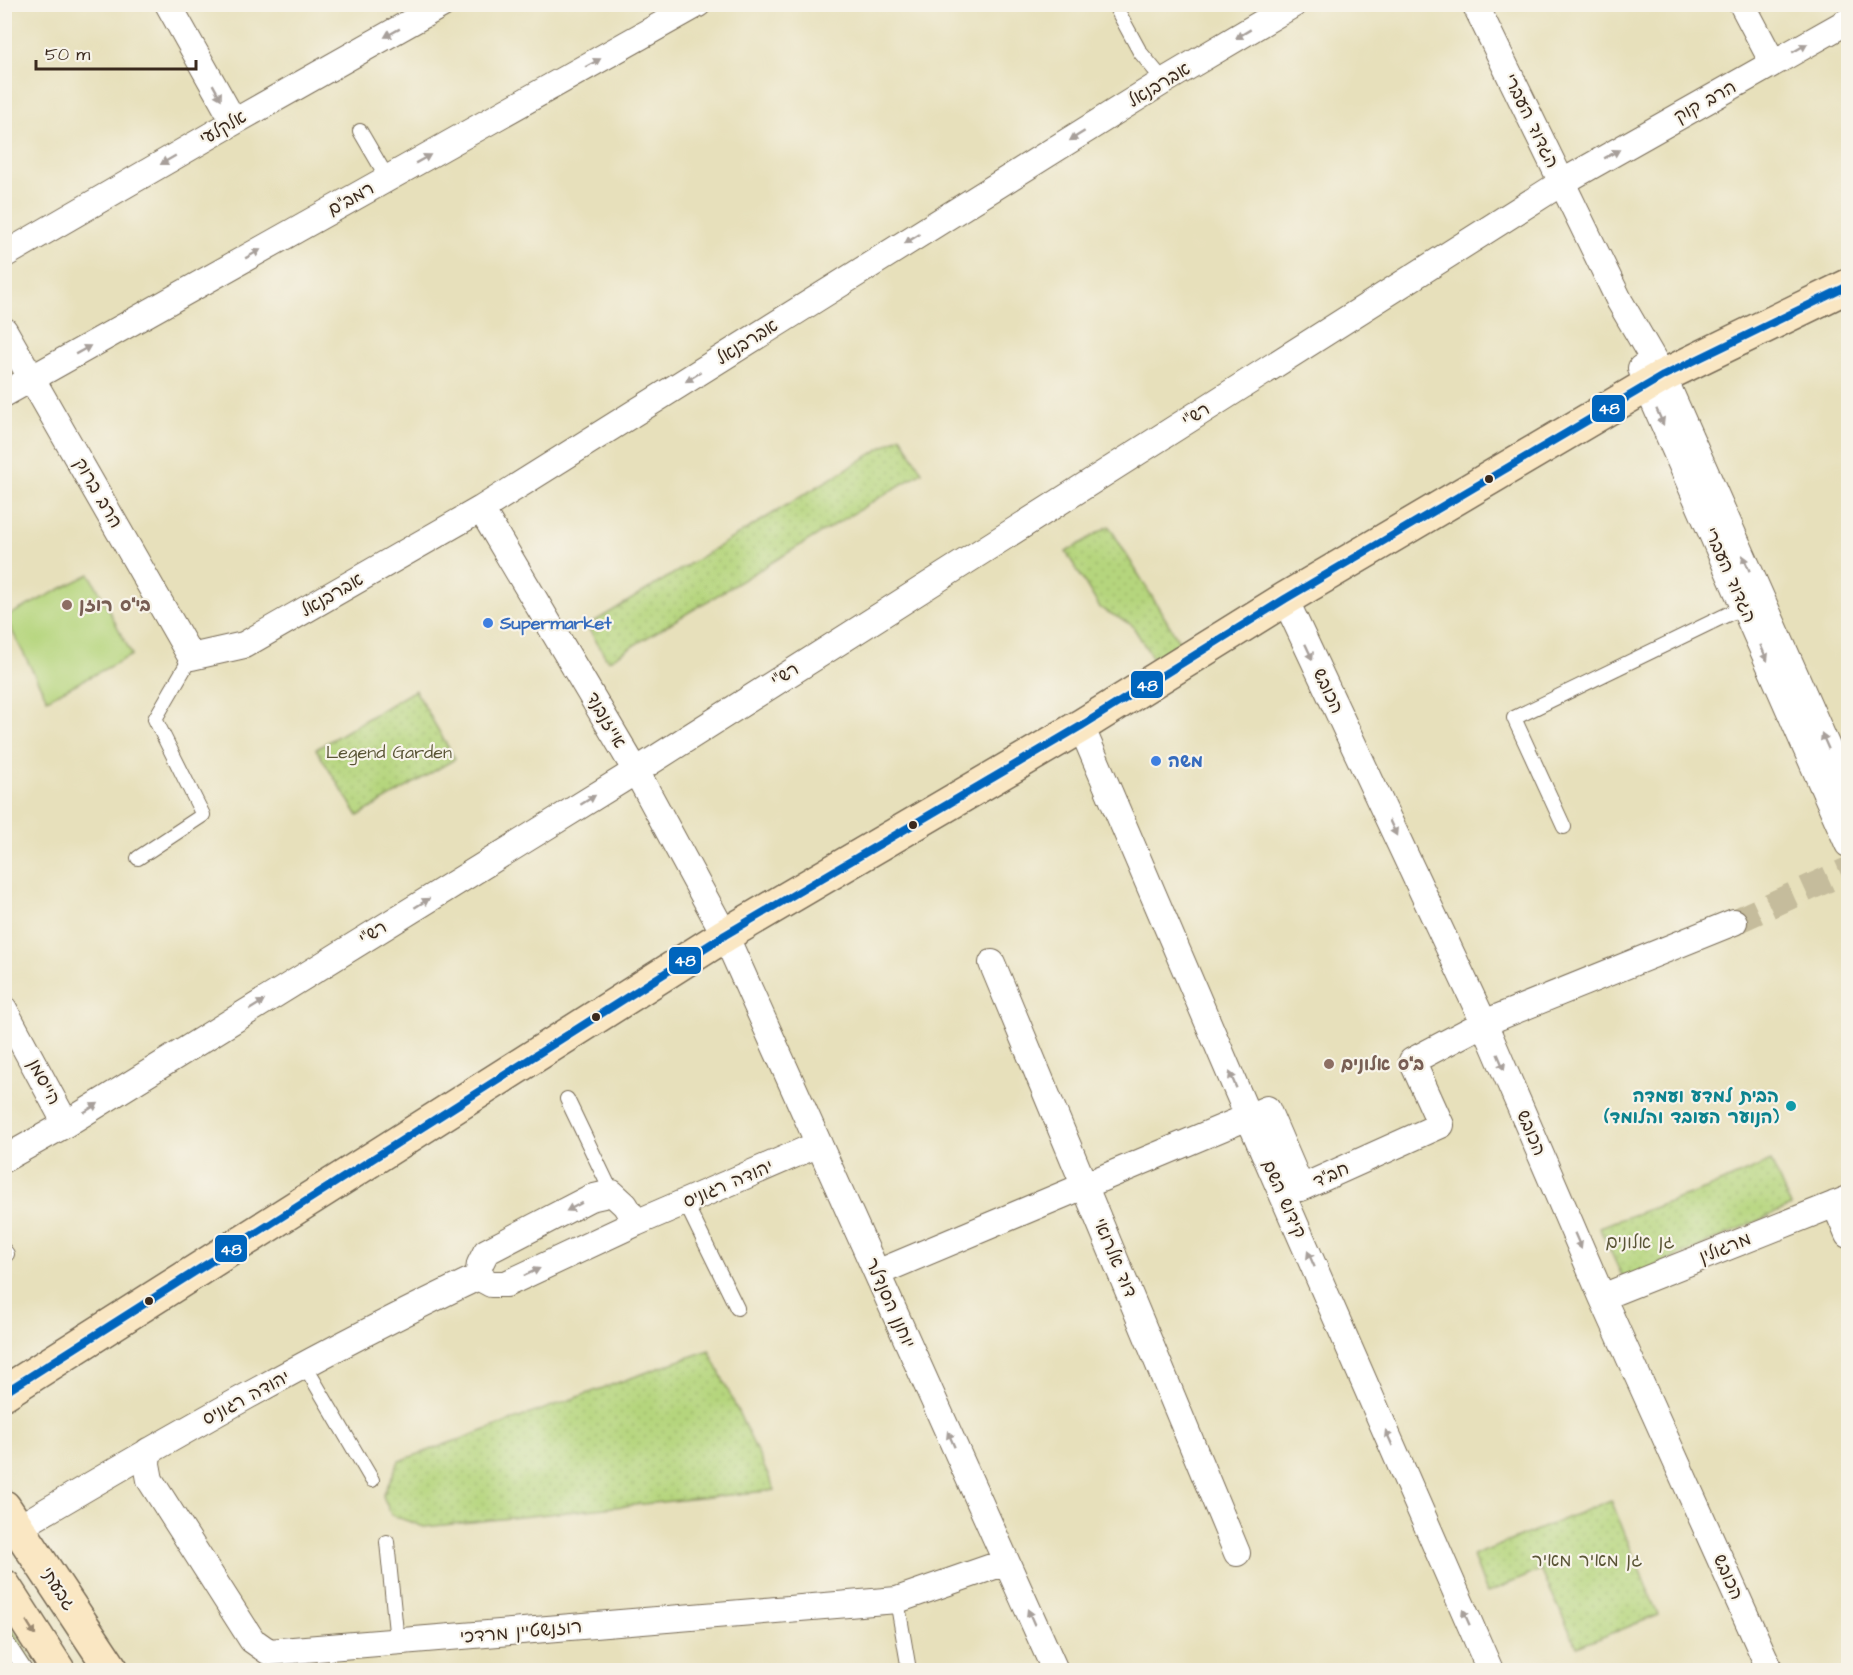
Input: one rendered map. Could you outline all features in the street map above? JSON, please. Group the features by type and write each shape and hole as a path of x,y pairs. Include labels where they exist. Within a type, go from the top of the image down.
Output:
{"street":[{"path":"168,4 234,122"},
{"name":"אלקלעי","path":"4,255 443,4"},
{"name":"רמב\"ם","path":"4,394 698,4"},
{"name":"אברבנאל","path":"190,657 244,645 482,509 1164,81 1294,4"},
{"name":"הגדוד העברי","path":"1475,4 1620,302 1753,602 1848,794"},
{"path":"1742,4 1773,63"},
{"name":"הרב קוק","path":"1561,183 1848,21"},
{"name":"רש\"י","path":"4,1159 66,1124 636,771 1561,183"},
{"path":"4,1393 725,935 1081,726 1285,599 1655,381 1848,286"},
{"name":"הרב ברוק","path":"4,330 190,657"},
{"name":"אייזנבנד","path":"482,509 636,771 725,935"},
{"name":"הכובש","path":"1285,599 1484,1023 1602,1297 1770,1671"},
{"name":"הגדוד העברי","path":"1753,602 1848,844"},
{"name":"קידוש השם","path":"1081,726 1490,1671"},
{"name":"חב\"ד","path":"877,1273 1267,1109 1301,1188 1441,1125 1412,1061 1484,1023 1734,922"},
{"name":"יוחנן הסנדלר","path":"725,935 1054,1671"},
{"name":"דוד אלרואי","path":"992,963 1237,1553"},
{"name":"הייסמן","path":"7,1019 66,1124"},
{"name":"יהודה רגוניס","path":"11,1518 81,1491 148,1451 390,1319 478,1277 491,1284 506,1284 636,1223 819,1144"},
{"path":"478,1277 480,1264 486,1252 590,1198 612,1193 626,1205 636,1223"},
{"path":"1842,1202 1848,1236"},
{"name":"מרגולין","path":"1602,1297 1842,1202"},
{"name":"רוזנשטיין מרדכי","path":"148,1451 147,1464 150,1480 252,1640 269,1652 897,1600 1006,1562"},
{"name":"גבעתי","path":"11,1518 112,1671"},
{"path":"4,1586 58,1671"}],"lane":[{"path":"1114,4 1140,52 1164,81"},
{"path":"360,131 388,179"},
{"path":"1564,827 1514,718 1753,602"},
{"path":"138,858 203,815 155,719 190,657"},
{"path":"567,1100 612,1193"},
{"path":"685,1202 737,1308"},
{"path":"306,1366 372,1480"},
{"path":"387,1542 397,1642"},
{"path":"897,1600 909,1671"},
{"path":"4,1638 25,1671"}],"green space":[{"path":"901,436 922,472 608,661 587,626"},
{"path":"1109,526 1185,651 1158,667 1132,625 1100,608 1066,552"},
{"path":"90,574 132,655 47,699 5,617"},
{"name":"Legend Garden","path":"415,690 455,759 358,816 316,749"},
{"name":"גן אלונים","path":"1771,1161 1791,1206 1624,1280 1599,1227 1706,1189"},
{"path":"709,1350 775,1490 424,1527 391,1515 383,1496 399,1461"},
{"name":"גן מאיר מאיר","path":"1611,1500 1658,1615 1577,1647 1541,1570 1487,1593 1473,1556"},
{"path":"5,1616 38,1670 5,1670"}],"tunnel":[{"path":"1734,922 1848,870"}],"transit line":[{"name":"48","path":"4,1393 725,935 1081,726 1285,599 1663,376 1848,286"}],"place":[{"name":"בי\"ס רוזן","path":"67,605"},
{"name":"Supermarket","path":"488,623"},
{"name":"משה","path":"1156,761"},
{"name":"ב\"ס אלונים","path":"1329,1064"},
{"name":"הבית למדע ועמדה (הנוער העובד והלומד)","path":"1791,1106"}]}
